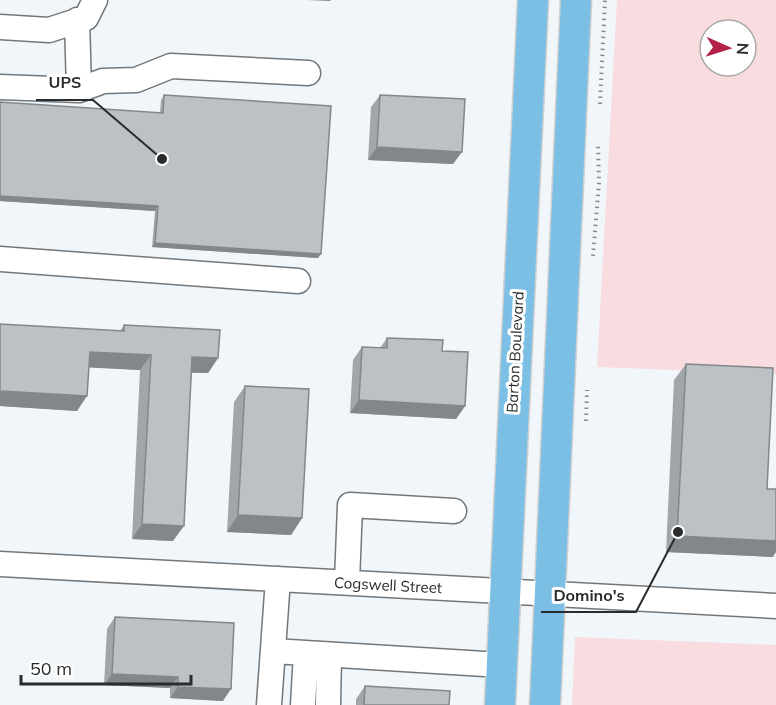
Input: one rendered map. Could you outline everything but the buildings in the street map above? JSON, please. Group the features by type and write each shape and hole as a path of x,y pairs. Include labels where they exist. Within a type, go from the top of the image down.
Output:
{"main road":[{"name":"Barton Boulevard","path":"500,705 503,590 534,0"},
{"path":"546,705 576,0"},
{"path":"525,153 570,155"}],"street":[{"path":"0,27 49,30 86,18 95,0"},
{"path":"77,20 79,90"},
{"path":"0,87 79,90 103,81 136,80 171,66 308,73"},
{"path":"0,259 298,281"},
{"path":"347,582 350,505 454,511"},
{"name":"Cogswell Street","path":"0,564 776,606"},
{"path":"268,705 278,579"},
{"path":"273,651 501,665"},
{"path":"303,705 317,654"},
{"path":"317,654 328,705"}],"shaded area":[{"path":"617,0 776,0 776,374 597,367"},
{"path":"575,637 776,645 776,705 572,705"}],"place":[{"name":"UPS","path":"162,159"},
{"name":"Domino's","path":"678,532"}]}
